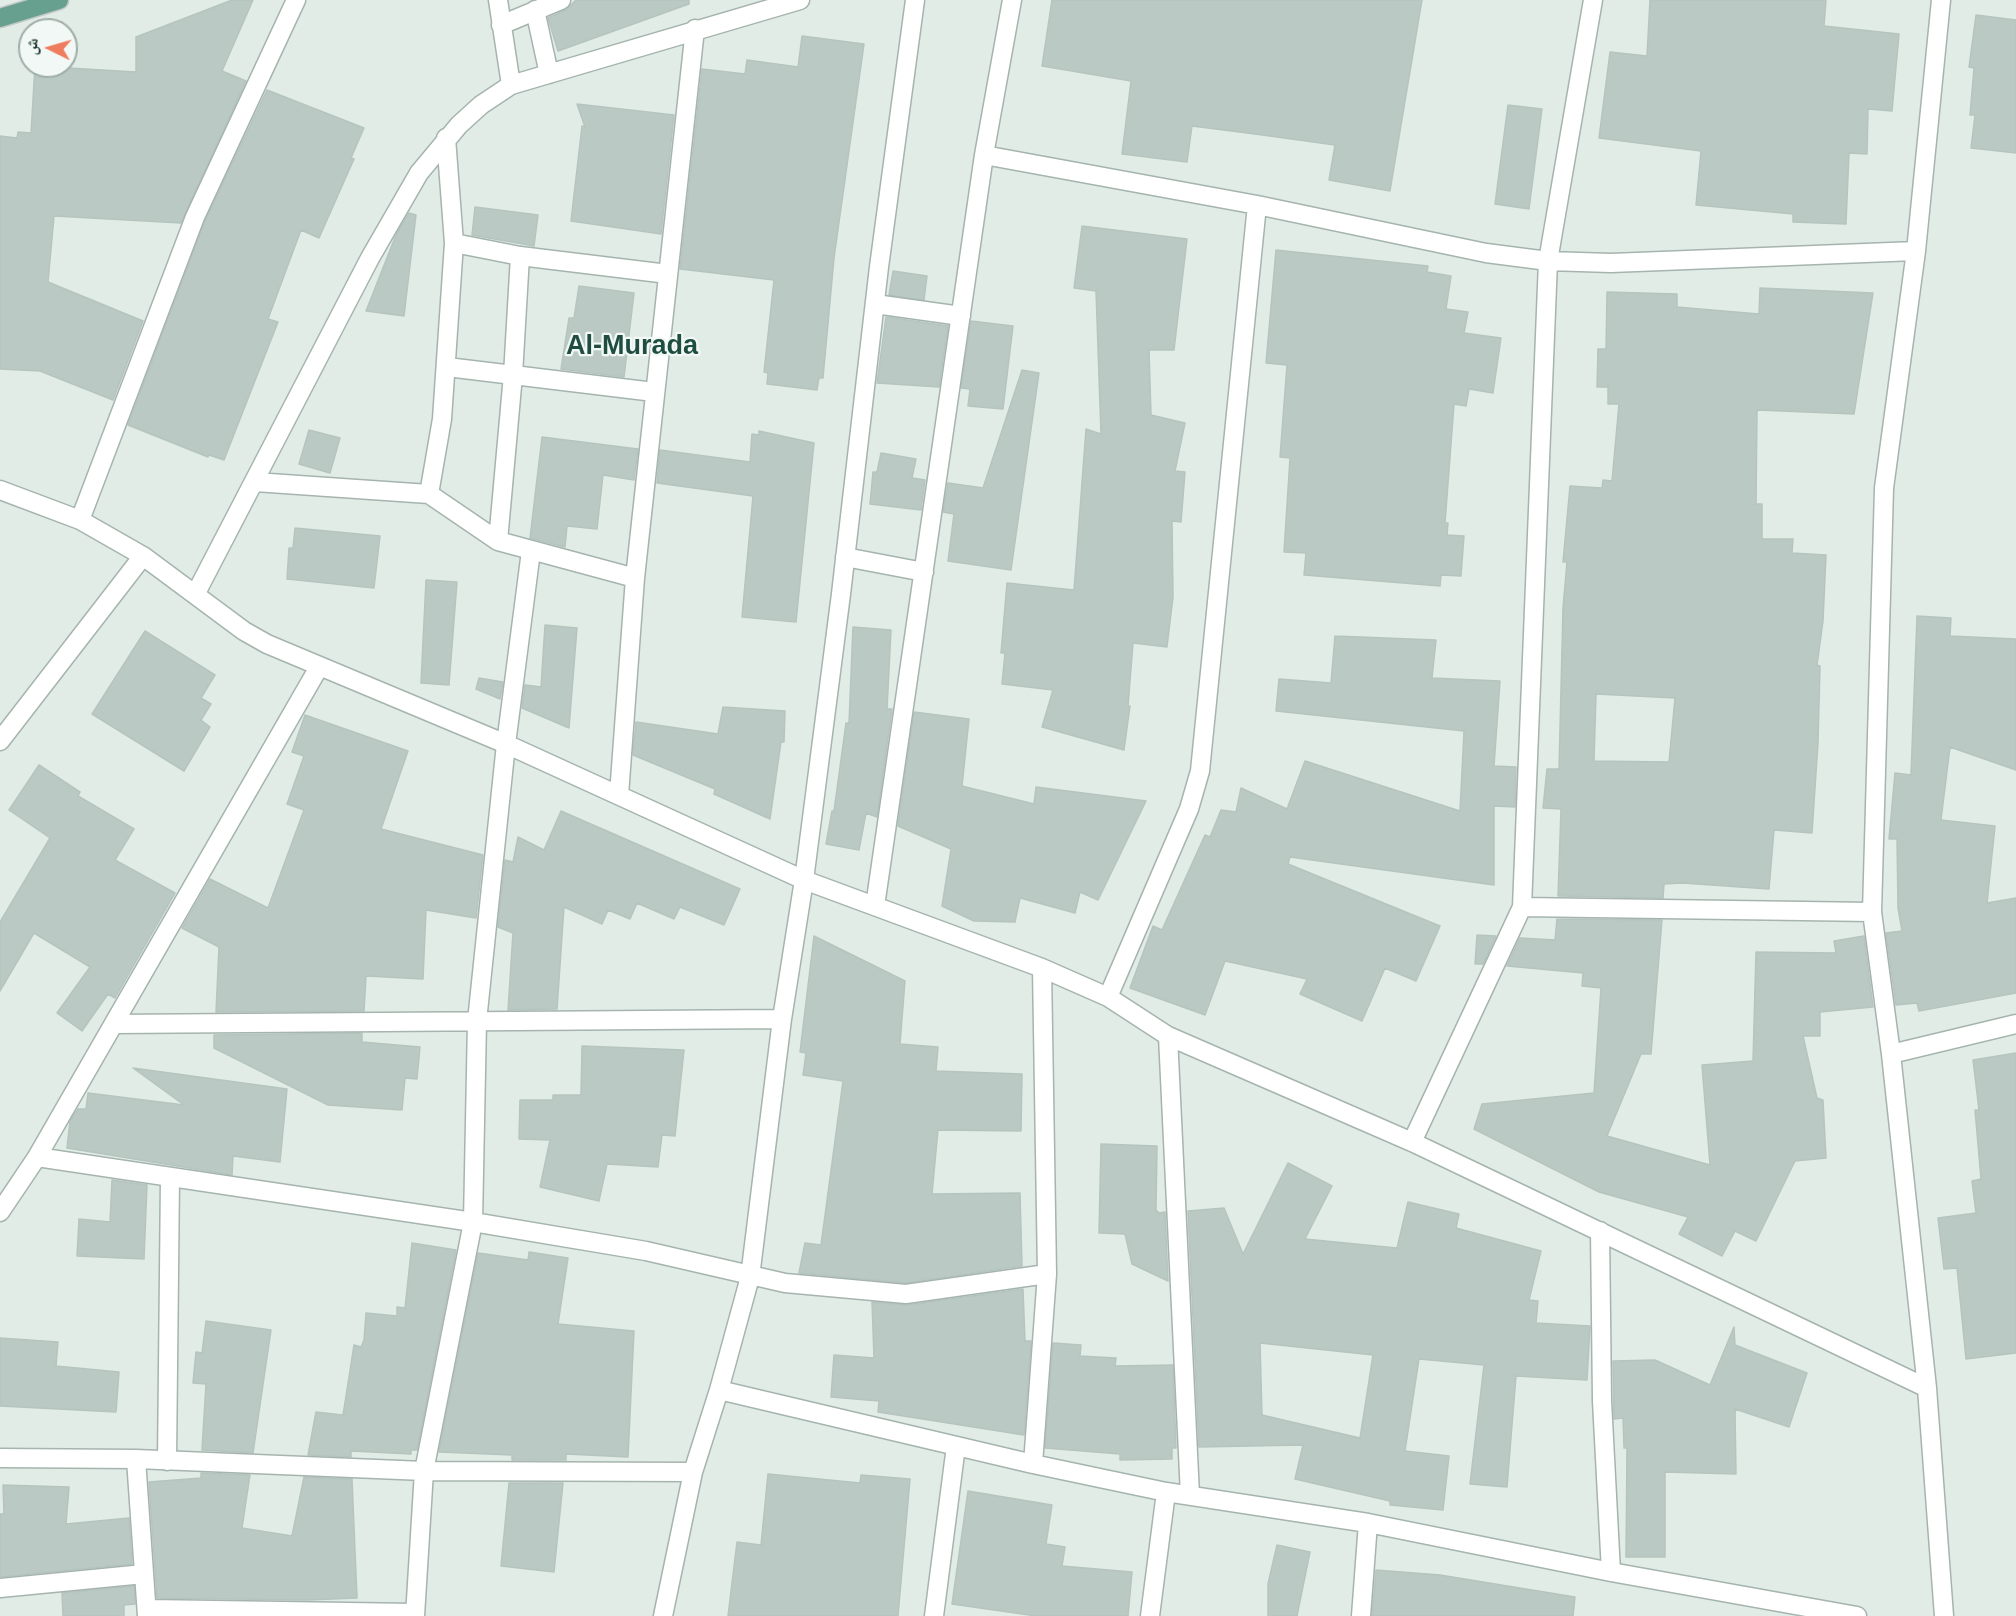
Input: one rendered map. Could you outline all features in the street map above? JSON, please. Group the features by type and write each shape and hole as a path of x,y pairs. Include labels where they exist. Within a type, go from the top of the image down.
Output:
{"main road":[{"path":"0,18 59,0"}],"street":[{"path":"80,520 195,217 296,0"},
{"path":"498,0 511,85"},
{"path":"501,25 561,0"},
{"path":"196,593 370,258 419,173 446,138 481,105 511,85 694,29 800,0"},
{"path":"663,1616 693,1472 719,1390 750,1277 782,1019 804,880 915,0"},
{"path":"875,906 984,155 1012,0"},
{"path":"1412,1142 1522,907 1548,261 1593,0"},
{"path":"1941,0 1916,251 1884,488 1872,912 1891,1054 1927,1388 1944,1616"},
{"path":"535,10 549,74"},
{"path":"619,795 635,578 694,29"},
{"path":"429,494 442,419 454,243 446,138"},
{"path":"984,155 1257,205 1486,253 1548,261 1611,263 1916,251"},
{"path":"1108,997 1189,809 1200,771 1257,205"},
{"path":"454,243 520,256 668,274"},
{"path":"498,541 513,375 520,256"},
{"path":"875,304 961,316"},
{"path":"447,367 654,392"},
{"path":"255,482 429,494 498,541 635,578"},
{"path":"0,490 80,520 143,556 196,593 244,631 319,667 506,744 804,880 1042,968 1108,997 1168,1036 1412,1142 1927,1388"},
{"path":"136,1459 147,1612 415,1614 424,1470 472,1222 477,1021 506,744 531,551"},
{"path":"0,741 143,556"},
{"path":"845,557 924,572"},
{"path":"0,1212 37,1157 319,667"},
{"path":"1522,907 1872,912"},
{"path":"1033,1464 1047,1274 1042,968"},
{"path":"114,1024 782,1019"},
{"path":"1891,1054 2016,1024"},
{"path":"1168,1036 1190,1495"},
{"path":"37,1157 472,1222 646,1251 750,1277 895,1295 1047,1274"},
{"path":"167,1461 170,1177"},
{"path":"1600,1231 1602,1401 1611,1572"},
{"path":"719,1390 1033,1464 1166,1492 1368,1523 1611,1572 1857,1616"},
{"path":"934,1616 956,1446"},
{"path":"0,1458 136,1459 424,1470 693,1472"},
{"path":"1150,1616 1166,1492"},
{"path":"1361,1616 1368,1523"},
{"path":"0,1588 144,1574"}],"building":[{"path":"232,0 253,0 222,71 246,81 181,223 54,216 48,282 143,321 113,400 40,371 0,369 0,136 17,138 18,132 31,133 34,78 78,78 78,69 136,72 136,37"},
{"path":"576,0 689,0 689,4 558,51 548,18 566,10"},
{"path":"1052,0 1422,0 1390,191 1329,180 1335,145 1192,126 1187,162 1122,154 1131,81 1042,66"},
{"path":"1650,0 1826,0 1824,26 1899,34 1892,111 1868,109 1867,154 1849,153 1846,224 1793,222 1793,214 1696,205 1701,151 1599,138 1610,52 1647,56"},
{"path":"1976,15 2016,20 2016,153 1971,148 1975,115 1970,115 1974,68 1969,67"},
{"path":"802,36 864,44 834,258 823,378 819,378 817,390 767,384 768,373 764,372 774,280 680,269 702,69 745,74 747,60 798,67"},
{"path":"267,90 364,128 351,158 354,159 319,238 301,230 268,319 278,322 224,460 209,455 208,457 128,425 205,221"},
{"path":"577,104 674,115 661,234 571,221 582,126 585,127"},
{"path":"1508,105 1542,109 1529,209 1495,204"},
{"path":"475,207 538,215 534,246 472,235"},
{"path":"409,213 416,215 404,316 366,311 396,235"},
{"path":"1082,226 1187,239 1174,350 1149,350 1151,415 1185,423 1175,471 1185,472 1181,522 1172,521 1173,597 1167,647 1133,643 1128,706 1130,706 1124,750 1042,727 1053,690 1002,684 1005,653 1001,653 1007,583 1074,590 1086,429 1101,434 1096,291 1074,288"},
{"path":"1276,250 1428,266 1427,272 1451,276 1446,309 1468,312 1464,333 1501,338 1493,393 1469,389 1466,406 1454,404 1445,523 1448,523 1447,535 1464,536 1461,576 1441,575 1440,586 1304,575 1306,553 1284,552 1290,458 1280,457 1287,365 1266,363"},
{"path":"893,271 927,276 924,300 889,295"},
{"path":"579,286 634,293 624,377 561,369 569,318 574,318"},
{"path":"1760,288 1873,293 1854,414 1757,410 1756,504 1762,504 1762,539 1793,539 1792,553 1826,555 1823,621 1817,665 1820,666 1818,743 1812,833 1774,830 1769,889 1682,883 1664,884 1663,898 1558,896 1561,809 1543,808 1547,769 1559,769 1563,608 1567,562 1563,562 1570,486 1602,488 1603,480 1612,481 1619,404 1608,404 1608,387 1597,387 1598,349 1606,349 1607,292 1677,294 1677,307 1759,314","holes":["1596,694 1675,698 1669,762 1594,761"]},
{"path":"886,317 948,326 939,387 877,383"},
{"path":"971,321 1013,326 1003,409 968,406 970,389 961,388"},
{"path":"1022,370 1039,373 1011,570 948,561 954,514 943,512 948,483 983,488"},
{"path":"309,430 340,438 330,473 299,464"},
{"path":"759,431 814,443 796,622 742,617 753,496 657,483 660,450 750,462 752,434 759,435"},
{"path":"542,437 638,449 634,480 603,475 597,529 567,526 565,547 530,538"},
{"path":"881,453 916,459 912,478 925,480 921,510 870,504 873,472 877,472"},
{"path":"295,528 380,536 374,588 287,579 289,548 293,548"},
{"path":"426,580 457,582 449,685 421,683"},
{"path":"1917,616 1951,618 1950,636 2016,639 2016,770 1950,747 1941,820 1995,826 1987,903 2016,898 2016,993 1919,1011 1917,1003 1896,1005 1886,933 1902,931 1898,908 1897,839 1889,839 1895,773 1911,775"},
{"path":"545,625 577,628 569,728 522,708 525,685 541,687"},
{"path":"853,627 891,630 887,709 892,709 877,817 866,813 859,850 826,844 832,811 834,811 846,723 849,723"},
{"path":"145,631 215,675 201,698 211,704 201,720 210,727 184,771 92,714"},
{"path":"1335,636 1436,640 1432,678 1500,681 1494,766 1516,767 1515,807 1494,806 1494,885 1290,857 1288,864 1440,926 1416,981 1385,968 1362,1021 1300,994 1307,979 1225,961 1205,1015 1130,988 1153,926 1162,930 1205,835 1210,837 1221,810 1236,812 1241,788 1287,809 1305,761 1460,811 1464,731 1276,711 1279,679 1331,683"},
{"path":"479,678 503,682 500,699 476,689"},
{"path":"723,707 785,711 784,742 781,742 770,819 714,794 715,789 633,755 636,722 718,734"},
{"path":"914,712 969,719 962,786 1034,804 1036,787 1146,801 1098,900 1080,892 1075,913 1020,898 1015,922 974,921 942,906 951,849 898,826"},
{"path":"305,715 408,751 381,829 483,855 476,918 426,910 423,979 366,976 364,1011 216,1012 219,947 182,928 210,879 268,908 304,810 287,804 304,756 292,752"},
{"path":"39,765 80,792 78,796 134,829 115,860 175,893 115,998 108,994 82,1031 57,1013 90,967 34,933 0,991 0,922 50,838 9,810"},
{"path":"561,811 740,889 724,925 680,907 674,919 637,903 630,919 608,910 602,924 564,907 557,1009 508,1010 513,933 498,927 505,860 513,862 518,837 544,850"},
{"path":"1557,919 1662,920 1651,1054 1641,1054 1607,1136 1710,1165 1702,1065 1753,1061 1756,952 1836,953 1834,941 1864,936 1873,1007 1820,1012 1820,1036 1803,1036 1817,1098 1823,1100 1826,1158 1795,1161 1756,1241 1735,1231 1722,1256 1679,1234 1688,1217 1599,1192 1474,1129 1482,1104 1594,1093 1601,988 1582,986 1583,973 1507,966 1520,938 1555,940"},
{"path":"1477,935 1496,936 1483,964 1475,964"},
{"path":"814,936 905,981 900,1044 938,1047 936,1071 1022,1074 1021,1131 938,1130 932,1194 1020,1193 1022,1266 906,1283 799,1273 805,1243 821,1245 843,1081 803,1075 806,1053 800,1052"},
{"path":"362,1033 362,1042 420,1047 417,1079 405,1078 402,1110 328,1105 214,1048 214,1035"},
{"path":"582,1046 684,1050 675,1136 662,1135 658,1167 607,1164 599,1201 540,1187 550,1140 519,1139 520,1100 553,1100 553,1095 581,1095"},
{"path":"2016,1053 2016,1353 1966,1359 1957,1268 1944,1269 1938,1218 1976,1213 1972,1181 1981,1179 1975,1110 1979,1110 1973,1060"},
{"path":"133,1068 287,1089 280,1162 233,1156 232,1175 67,1148 70,1121 78,1109 86,1109 88,1093 184,1105"},
{"path":"1101,1144 1157,1146 1156,1210 1159,1213 1165,1212 1168,1281 1132,1264 1125,1234 1099,1233"},
{"path":"1288,1163 1332,1186 1305,1239 1397,1248 1408,1202 1459,1214 1456,1228 1541,1251 1529,1300 1538,1301 1536,1323 1590,1326 1587,1380 1516,1376 1507,1487 1470,1484 1484,1365 1419,1359 1405,1451 1449,1456 1443,1510 1390,1505 1390,1501 1295,1479 1303,1445 1199,1447 1188,1211 1224,1208 1243,1254","holes":["1260,1343 1373,1355 1360,1438 1262,1415"]},
{"path":"112,1180 147,1185 144,1259 77,1256 79,1219 110,1222"},
{"path":"412,1243 456,1250 417,1450 411,1450 411,1454 351,1451 351,1457 308,1455 316,1412 343,1415 354,1345 361,1347 364,1340 366,1313 397,1316 397,1307 405,1308"},
{"path":"529,1252 568,1258 558,1324 634,1331 628,1457 566,1454 566,1460 512,1460 512,1455 439,1452 478,1253 528,1260"},
{"path":"1023,1289 1025,1341 1031,1341 1024,1435 878,1412 879,1401 831,1397 834,1355 874,1358 872,1302 907,1305"},
{"path":"206,1321 271,1330 253,1453 202,1450 206,1384 193,1383 196,1352 202,1353"},
{"path":"1734,1327 1735,1345 1807,1373 1789,1427 1735,1409 1736,1474 1665,1472 1665,1557 1626,1557 1627,1448 1624,1448 1623,1418 1614,1419 1613,1361 1655,1360 1710,1385"},
{"path":"0,1338 58,1342 56,1366 119,1372 116,1412 0,1406"},
{"path":"1053,1343 1081,1345 1080,1356 1116,1358 1115,1366 1173,1365 1176,1448 1172,1448 1172,1459 1120,1460 1120,1454 1045,1448"},
{"path":"201,1473 250,1475 242,1528 292,1536 304,1477 352,1479 357,1598 308,1600 157,1598 149,1482 201,1478"},
{"path":"768,1474 860,1483 861,1475 910,1479 898,1616 728,1616 737,1542 761,1545"},
{"path":"509,1483 563,1483 554,1572 501,1566"},
{"path":"3,1485 69,1487 66,1524 129,1518 132,1564 0,1577 0,1514 4,1514"},
{"path":"968,1491 1052,1505 1046,1544 1065,1547 1062,1566 1132,1572 1128,1616 1036,1616 952,1604"},
{"path":"1277,1545 1310,1552 1297,1616 1268,1616 1268,1584"},
{"path":"1376,1570 1440,1575 1575,1597 1573,1616 1372,1616"},
{"path":"134,1586 135,1604 124,1605 124,1616 63,1616 62,1593"}],"district":[{"name":"Al-Murada","path":"632,347"}]}
